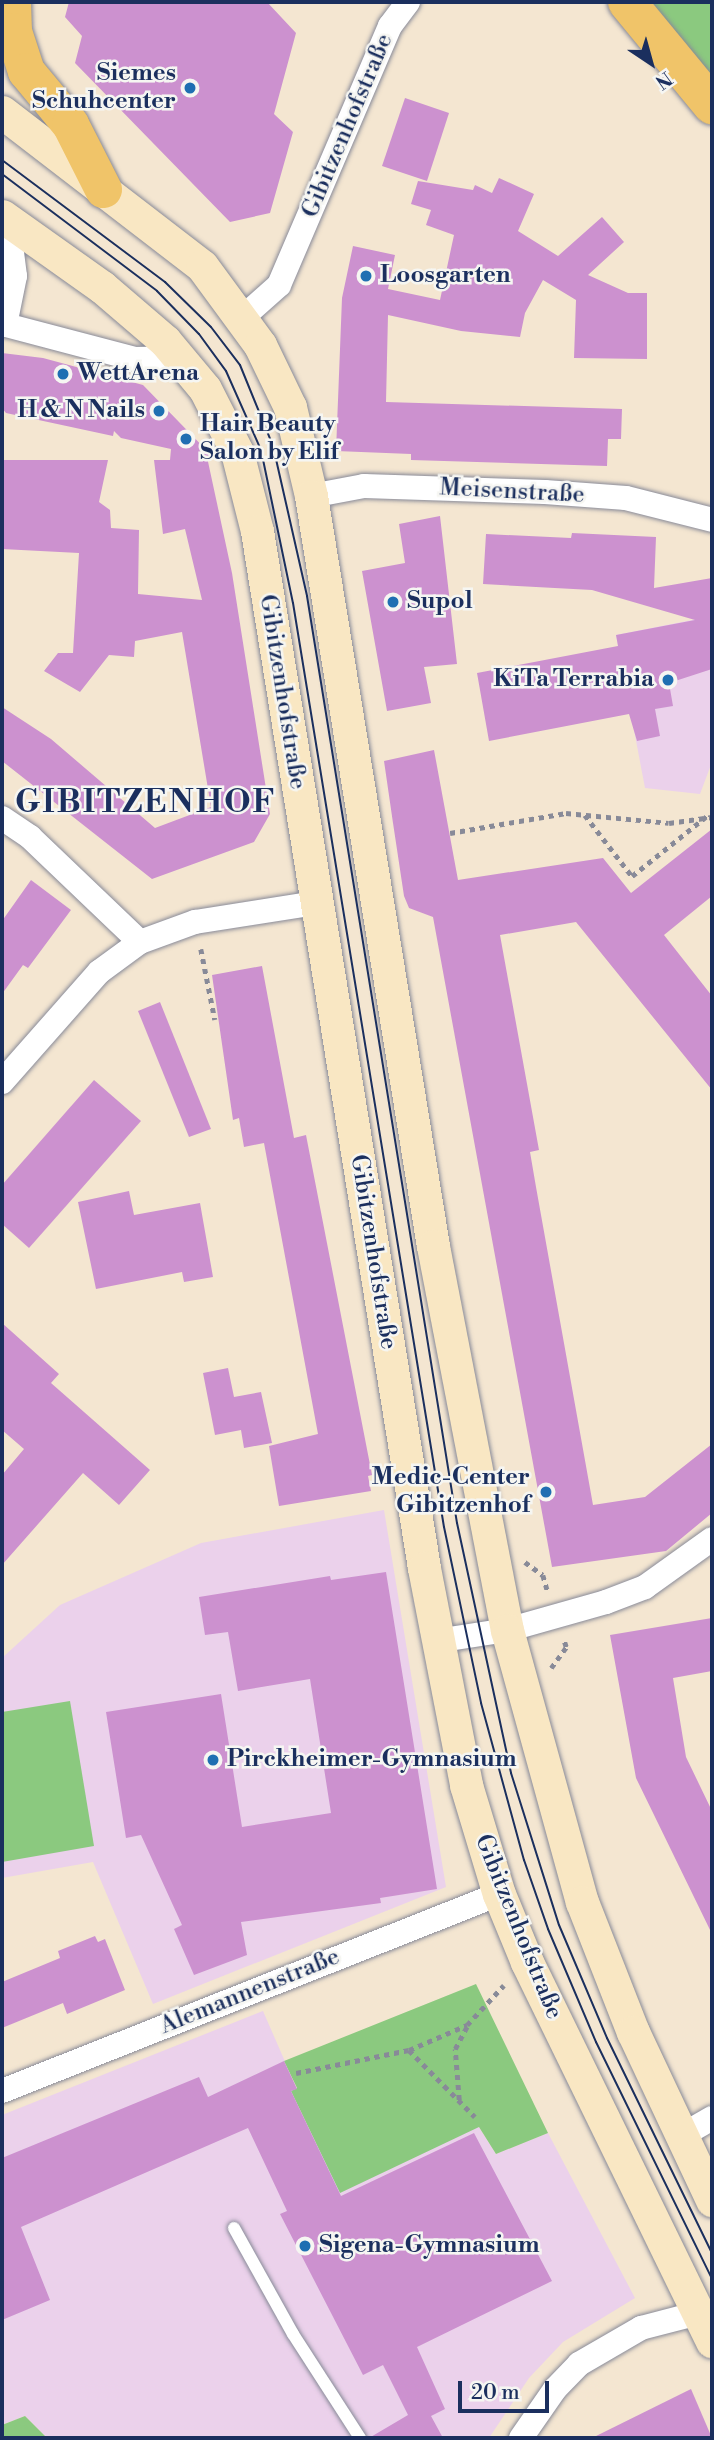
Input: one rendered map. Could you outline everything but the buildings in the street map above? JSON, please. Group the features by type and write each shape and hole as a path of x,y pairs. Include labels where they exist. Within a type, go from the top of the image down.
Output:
{"highway":[{"path":"627,2 712,104"}],"main road":[{"path":"12,2 13,31 26,71 70,124 103,189"},
{"path":"2,112 194,259 243,317 286,396 311,496 433,1246 507,1630 582,1902 633,2032 712,2200"},
{"name":"Gibitzenhofstraße","path":"5,218 123,304 167,359 217,408 246,483 317,902 436,1641 466,1785 499,1894 527,1962 705,2327"}],"street":[{"name":"Gibitzenhofstraße","path":"243,317 279,285 390,26 408,2"},
{"path":"5,218 15,276 3,324 167,359"},
{"name":"Meisenstraße","path":"311,496 364,486 545,492 626,498 712,520"},
{"path":"2,818 30,837 140,942"},
{"path":"2,1082 99,972 140,942 195,922 317,902"},
{"path":"436,1641 507,1630 645,1587 712,1539"},
{"name":"Alemannenstraße","path":"2,2091 499,1894"},
{"path":"681,2136 712,2118"},
{"path":"521,2438 555,2389 579,2364 640,2328 705,2327"}],"lane":[{"path":"234,2228 293,2334 360,2438"}],"path":[{"path":"450,833 566,813 669,823 710,816"},
{"path":"585,815 632,876 710,816"},
{"path":"207,979 215,1020"},
{"path":"460,2100 455,2049 467,2025 527,1962"},
{"path":"296,2073 409,2050 467,2025"},
{"path":"409,2050 475,2117"}],"shaded area":[{"name":"KiTa Terrabia","path":"712,616 712,762 700,794 645,788 616,635"},
{"name":"Pirckheimer-Gymnasium","path":"384,1510 446,1887 153,2004 93,1862 2,1878 2,1658 60,1605 201,1543"},
{"name":"Sigena-Gymnasium","path":"263,2011 297,2089 479,2127 496,2154 548,2133 635,2298 563,2342 529,2378 489,2438 47,2438 25,2416 2,2425 2,2115"}],"green space":[{"path":"650,2 712,2 712,78"},
{"path":"70,1701 94,1846 2,1862 2,1712"},
{"path":"476,1984 548,2133 496,2154 479,2127 340,2193 291,2091 297,2088 284,2061"},
{"path":"25,2416 47,2438 2,2438 2,2425"}],"tram line":[{"path":"2,160 165,282 211,327 240,365 273,446 307,596 457,1523 511,1773 559,1925 607,2038 712,2253"},
{"path":"2,174 157,291 199,334 226,371 261,450 293,603 444,1527 481,1703 524,1860 548,1929 596,2042 712,2279"}],"place":[{"name":"Siemes Schuhcenter","path":"190,88"},
{"name":"Loosgarten","path":"366,276"},
{"name":"WettArena","path":"63,374"},
{"name":"H & N Nails","path":"159,411"},
{"name":"Hair Beauty Salon by Elif","path":"186,439"},
{"name":"Supol","path":"393,602"},
{"name":"KiTa Terrabia","path":"668,680"},
{"name":"Medic-Center Gibitzenhof","path":"546,1492"},
{"name":"Pirckheimer-Gymnasium","path":"213,1760"},
{"name":"Sigena-Gymnasium","path":"305,2246"}],"district":[{"name":"GIBITZENHOF","path":"146,802"}]}
